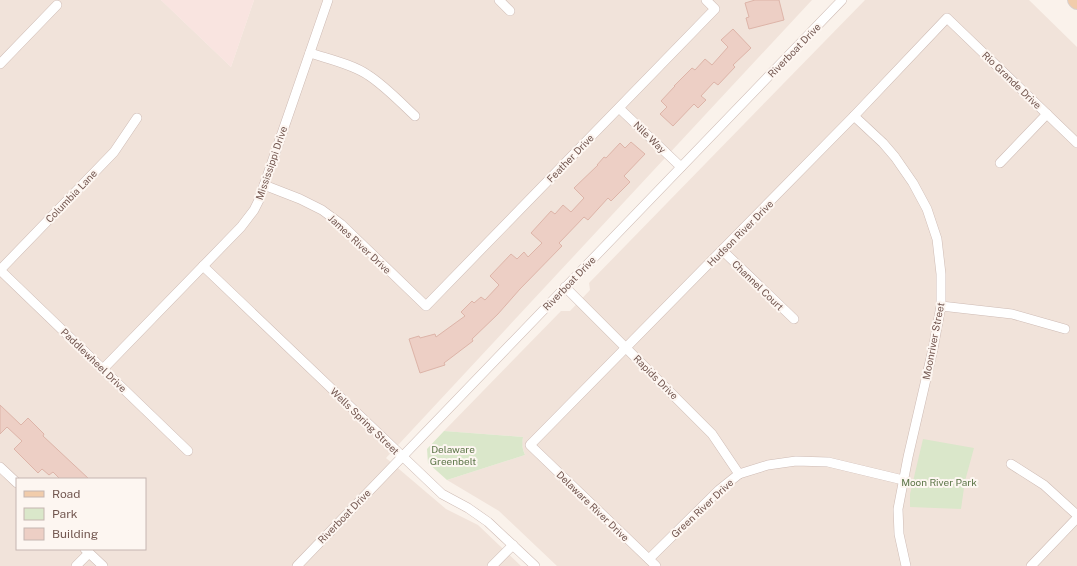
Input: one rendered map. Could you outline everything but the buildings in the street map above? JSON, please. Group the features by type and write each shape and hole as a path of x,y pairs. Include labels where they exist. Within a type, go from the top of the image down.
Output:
{"street":[{"name":"Mississippi Drive","path":"103,369 241,227 254,210 259,200 328,0"},
{"path":"499,0 510,10"},
{"name":"Feather Drive","path":"426,306 715,9 706,0"},
{"name":"Riverboat Drive","path":"297,566 842,0"},
{"path":"0,64 57,5"},
{"name":"Rio Grande Drive","path":"947,18 1077,143"},
{"name":"Hudson River Drive","path":"530,445 854,116 947,18"},
{"path":"310,53 367,74 386,88 415,116"},
{"name":"Nile Way","path":"619,108 681,167"},
{"path":"1000,163 1047,114"},
{"name":"Moonriver Street","path":"854,116 895,157 913,183 927,209 937,239 941,274 941,306 898,509 899,534 906,566"},
{"name":"Columbia Lane","path":"0,270 114,152 137,118"},
{"name":"James River Drive","path":"264,185 300,199 322,210 341,224 426,306"},
{"name":"Channel Court","path":"722,250 794,319"},
{"name":"Wells Spring Street","path":"203,266 442,494 473,511 488,522 535,566"},
{"name":"Paddlewheel Drive","path":"0,270 188,451"},
{"name":"Rapids Drive","path":"565,287 712,434 739,474"},
{"path":"941,306 1012,314 1065,330"},
{"name":"Delaware River Drive","path":"530,445 656,566"},
{"name":"Green River Drive","path":"649,559 719,490 739,474 768,464 796,461 828,462 903,480"},
{"path":"1011,464 1044,485 1077,517 1031,566"},
{"path":"0,467 16,482"},
{"path":"492,566 513,545"},
{"path":"76,566 87,551 103,566"}],"shaded area":[{"path":"0,0 161,0 231,67 254,0 812,0 386,458 446,509 478,525 521,566 0,566"},
{"path":"161,0 254,0 231,67"},
{"path":"865,0 1029,0 1077,47 1077,566 557,566 499,511 447,480 525,455 522,444 523,437 444,431 561,311 570,311 590,290 589,283"}],"green space":[{"name":"Delaware Greenbelt","path":"444,431 523,437 522,446 525,455 447,480 428,463 427,449"},
{"name":"Moon River Park","path":"923,439 974,448 965,481 961,509 910,507 910,494"}]}
